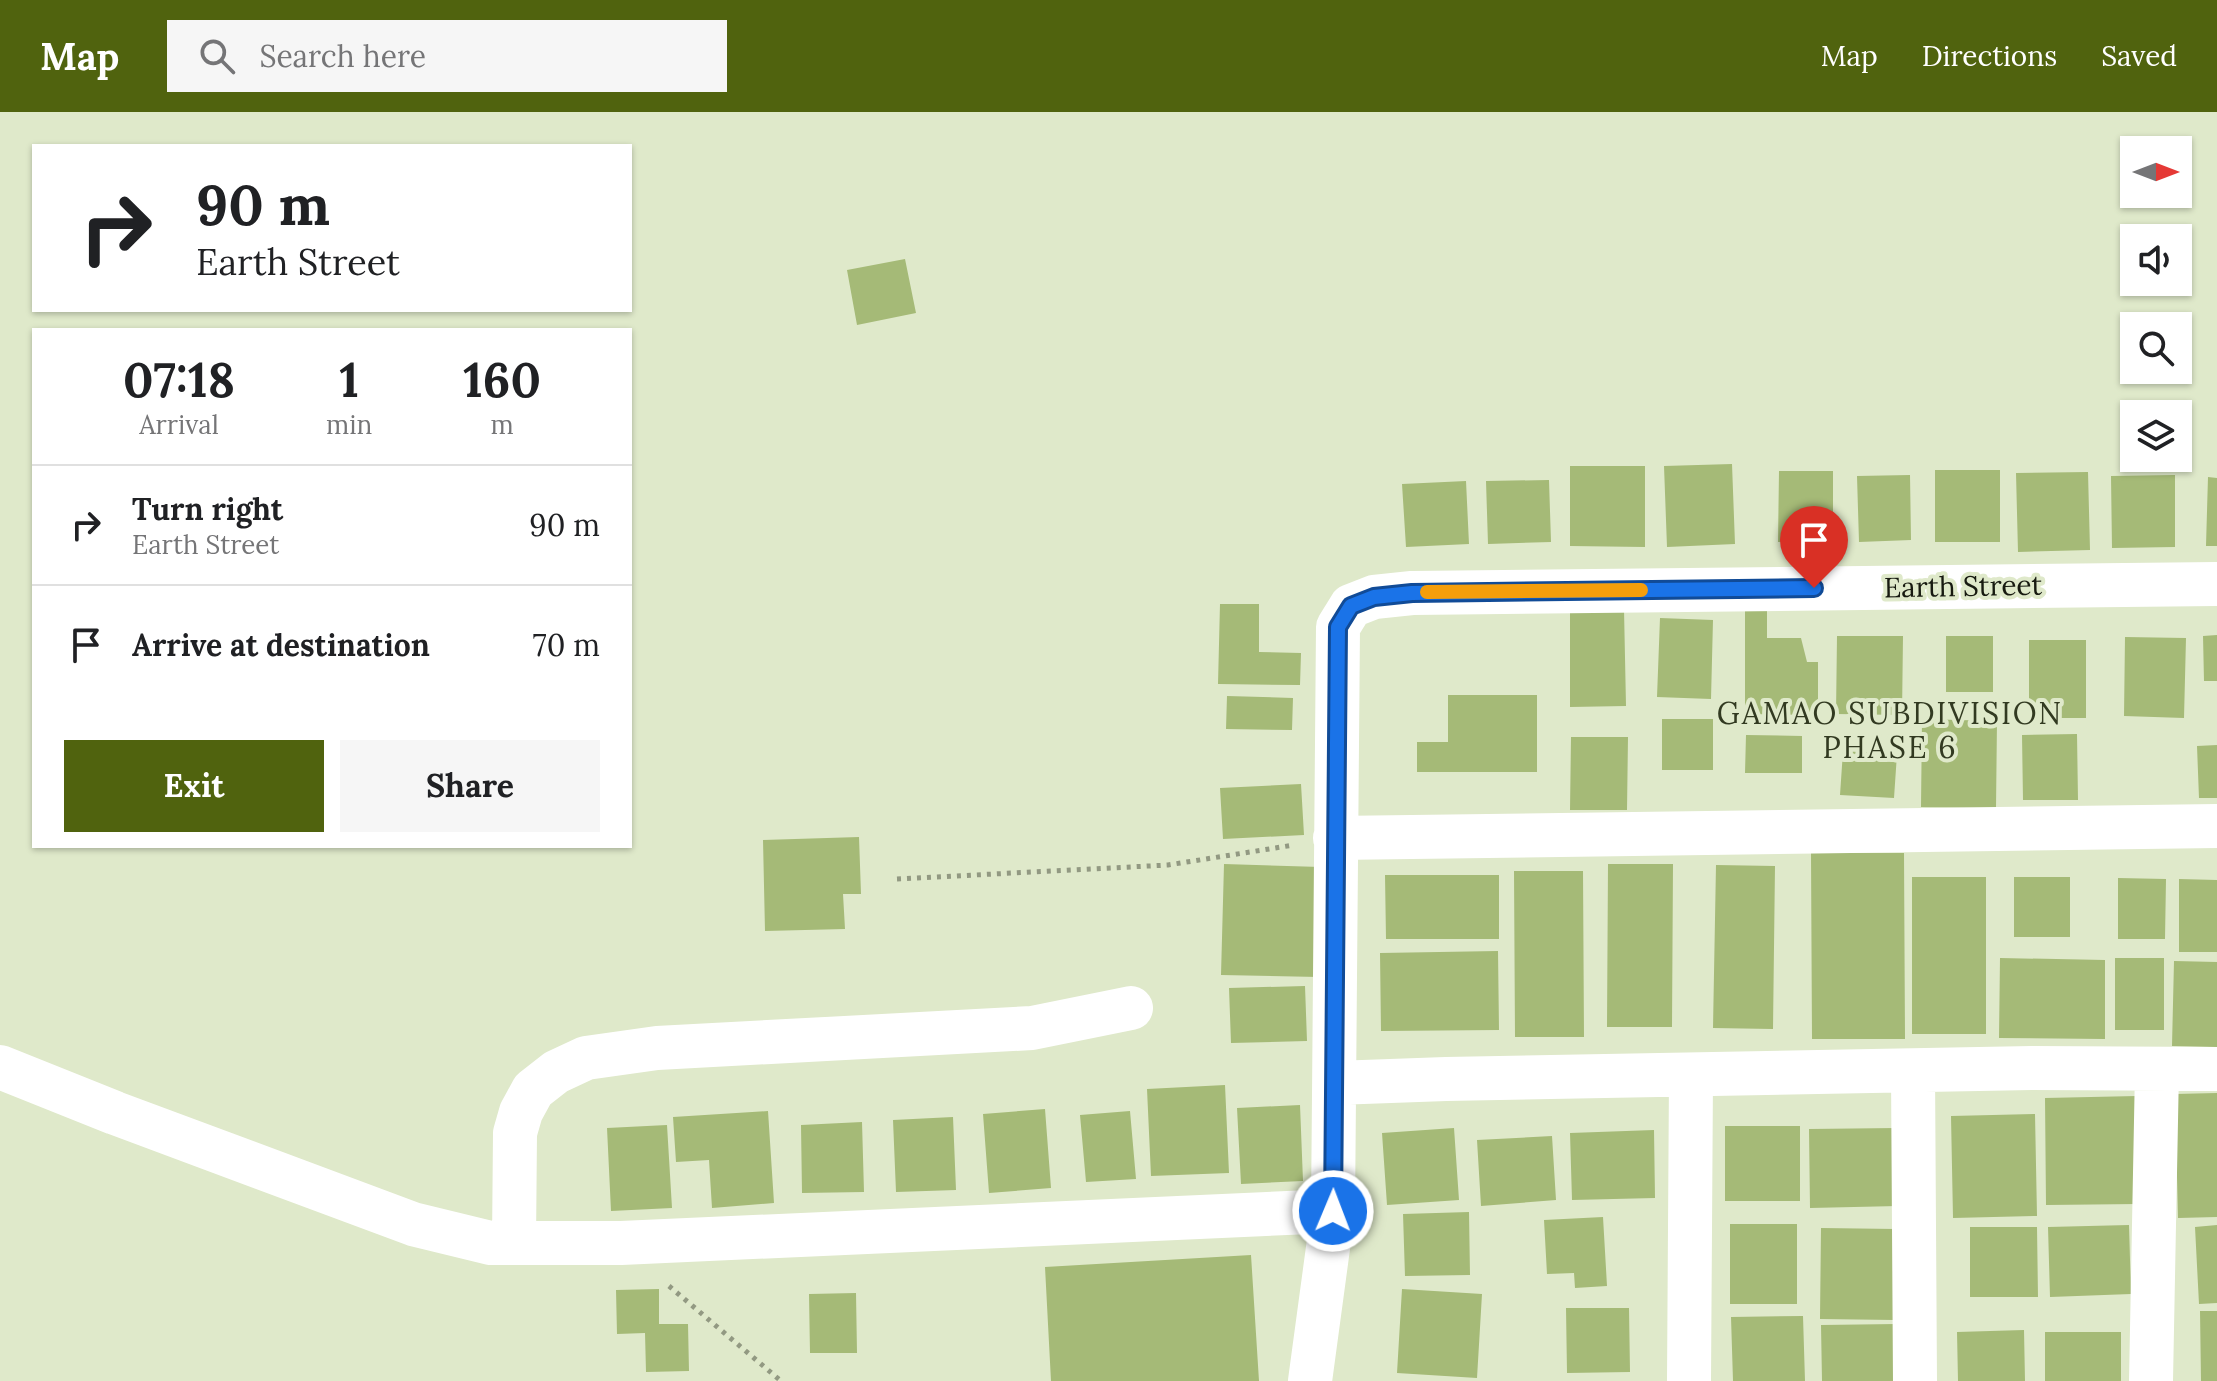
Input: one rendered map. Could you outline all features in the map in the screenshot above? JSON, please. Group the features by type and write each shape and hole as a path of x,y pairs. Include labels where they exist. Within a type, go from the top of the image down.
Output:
{"street":[{"name":"Earth Street","path":"1335,838 1338,627 1351,606 1374,597 1412,593 2217,584"},
{"path":"1310,1381 1333,1211 1335,838 2217,826"},
{"path":"514,1243 515,1133 521,1112 533,1090 556,1072 586,1058 657,1048 1032,1028 1131,1008"},
{"path":"0,1067 413,1224 491,1243 621,1243 1333,1211"},
{"path":"2151,1381 2157,1069"},
{"path":"1335,1083 1913,1071 2217,1069"},
{"path":"1913,1071 1915,1381"},
{"path":"1689,1381 1691,1076"}],"path":[{"path":"897,879 1168,865 1335,838"},
{"path":"621,1243 703,1317 781,1381"}],"building":[{"path":"905,259 916,313 857,325 847,270"},
{"path":"1732,464 1735,544 1667,547 1664,466"},
{"path":"1570,466 1645,466 1645,547 1570,546"},
{"path":"1935,470 2000,470 2000,542 1935,542"},
{"path":"1779,471 1833,471 1833,543 1778,542"},
{"path":"2088,472 2090,550 2018,552 2016,473"},
{"path":"1910,475 1911,540 1859,542 1857,476"},
{"path":"2175,475 2175,547 2112,548 2111,476"},
{"path":"2208,477 2217,478 2217,546 2206,546"},
{"path":"1549,480 1551,542 1488,544 1486,481"},
{"path":"1466,481 1469,544 1406,547 1402,484"},
{"path":"1220,604 1259,604 1259,652 1301,653 1300,685 1218,684"},
{"path":"1570,609 1624,609 1626,706 1570,707"},
{"path":"1745,609 1767,609 1767,638 1801,638 1807,662 1818,662 1818,715 1745,714"},
{"path":"1660,618 1713,620 1711,699 1657,697"},
{"path":"2217,635 2217,681 2204,681 2203,636"},
{"path":"1837,636 1903,636 1902,715 1836,714"},
{"path":"1946,636 1993,636 1993,692 1946,692"},
{"path":"2125,637 2186,638 2184,718 2124,716"},
{"path":"2029,640 2086,640 2086,718 2029,718"},
{"path":"1448,695 1537,695 1537,772 1417,772 1417,742 1448,742"},
{"path":"1227,696 1293,698 1292,730 1226,729"},
{"path":"1662,719 1713,719 1713,770 1662,770"},
{"path":"1922,719 1997,721 1996,808 1921,807"},
{"path":"2077,734 2078,800 2023,800 2022,735"},
{"path":"1746,735 1802,736 1802,773 1745,773"},
{"path":"1571,737 1628,737 1627,810 1570,810"},
{"path":"2217,745 2217,798 2199,798 2197,746"},
{"path":"1843,751 1897,754 1894,798 1840,795"},
{"path":"1301,784 1304,835 1223,839 1220,788"},
{"path":"859,837 861,894 843,894 845,929 765,931 763,840"},
{"path":"1811,853 1904,853 1905,1039 1812,1039"},
{"path":"1224,864 1321,867 1319,977 1221,975"},
{"path":"1608,864 1673,864 1672,1027 1607,1027"},
{"path":"1716,865 1775,866 1773,1029 1713,1028"},
{"path":"1514,871 1583,871 1584,1037 1515,1037"},
{"path":"1385,875 1499,875 1499,939 1386,939"},
{"path":"1912,877 1986,877 1986,1034 1912,1034"},
{"path":"2014,877 2070,877 2070,937 2014,937"},
{"path":"2118,878 2166,879 2165,939 2118,939"},
{"path":"2179,879 2217,880 2217,952 2179,952"},
{"path":"1498,951 1499,1030 1381,1031 1380,953"},
{"path":"2000,958 2105,960 2105,1039 1999,1038"},
{"path":"2115,958 2164,958 2164,1030 2115,1030"},
{"path":"2174,961 2217,962 2217,1047 2172,1046"},
{"path":"1305,986 1307,1041 1231,1043 1229,988"},
{"path":"1225,1085 1229,1173 1151,1176 1147,1089"},
{"path":"2217,1093 2217,1217 2178,1218 2175,1094"},
{"path":"2137,1096 2138,1204 2046,1205 2045,1098"},
{"path":"1300,1105 1303,1181 1241,1184 1237,1108"},
{"path":"1045,1109 1051,1188 989,1193 983,1114"},
{"path":"768,1111 774,1203 712,1208 709,1160 676,1162 673,1117"},
{"path":"1130,1111 1136,1179 1086,1182 1080,1115"},
{"path":"2035,1114 2037,1216 1953,1218 1951,1116"},
{"path":"953,1117 956,1190 896,1192 893,1120"},
{"path":"862,1122 864,1192 802,1193 801,1125"},
{"path":"667,1125 672,1208 611,1211 607,1128"},
{"path":"1725,1126 1800,1126 1800,1201 1725,1201"},
{"path":"1454,1128 1459,1200 1387,1205 1382,1133"},
{"path":"1897,1128 1898,1206 1810,1208 1809,1129"},
{"path":"1654,1130 1655,1198 1572,1200 1570,1133"},
{"path":"1552,1136 1556,1200 1481,1206 1477,1140"},
{"path":"1469,1212 1470,1275 1405,1276 1403,1214"},
{"path":"1603,1217 1607,1286 1575,1288 1574,1273 1547,1274 1544,1220"},
{"path":"1730,1224 1797,1224 1797,1304 1730,1304"},
{"path":"2129,1225 2131,1294 2050,1297 2048,1227"},
{"path":"2217,1225 2217,1303 2199,1304 2195,1227"},
{"path":"1970,1227 2037,1227 2038,1297 1970,1297"},
{"path":"1821,1228 1896,1229 1895,1320 1820,1319"},
{"path":"1251,1255 1259,1381 1051,1381 1045,1267"},
{"path":"659,1289 659,1324 688,1324 689,1371 646,1372 645,1333 617,1334 616,1290"},
{"path":"1402,1289 1482,1294 1477,1378 1397,1373"},
{"path":"856,1293 857,1353 810,1353 809,1294"},
{"path":"1566,1308 1629,1308 1630,1372 1567,1373"},
{"path":"2200,1311 2217,1311 2217,1381 2201,1381"},
{"path":"1803,1316 1805,1381 1733,1381 1731,1317"},
{"path":"1897,1324 1898,1381 1822,1381 1821,1325"},
{"path":"2024,1330 2025,1381 1958,1381 1957,1332"},
{"path":"2045,1332 2121,1332 2121,1381 2045,1381"}],"slow traffic":[{"path":"1427,592 1641,590"}],"district":[{"name":"GAMAO SUBDIVISION PHASE 6","path":"1890,730"}],"route":[{"path":"1333,1211 1338,627 1351,606 1374,597 1412,593 1814,588"}]}
